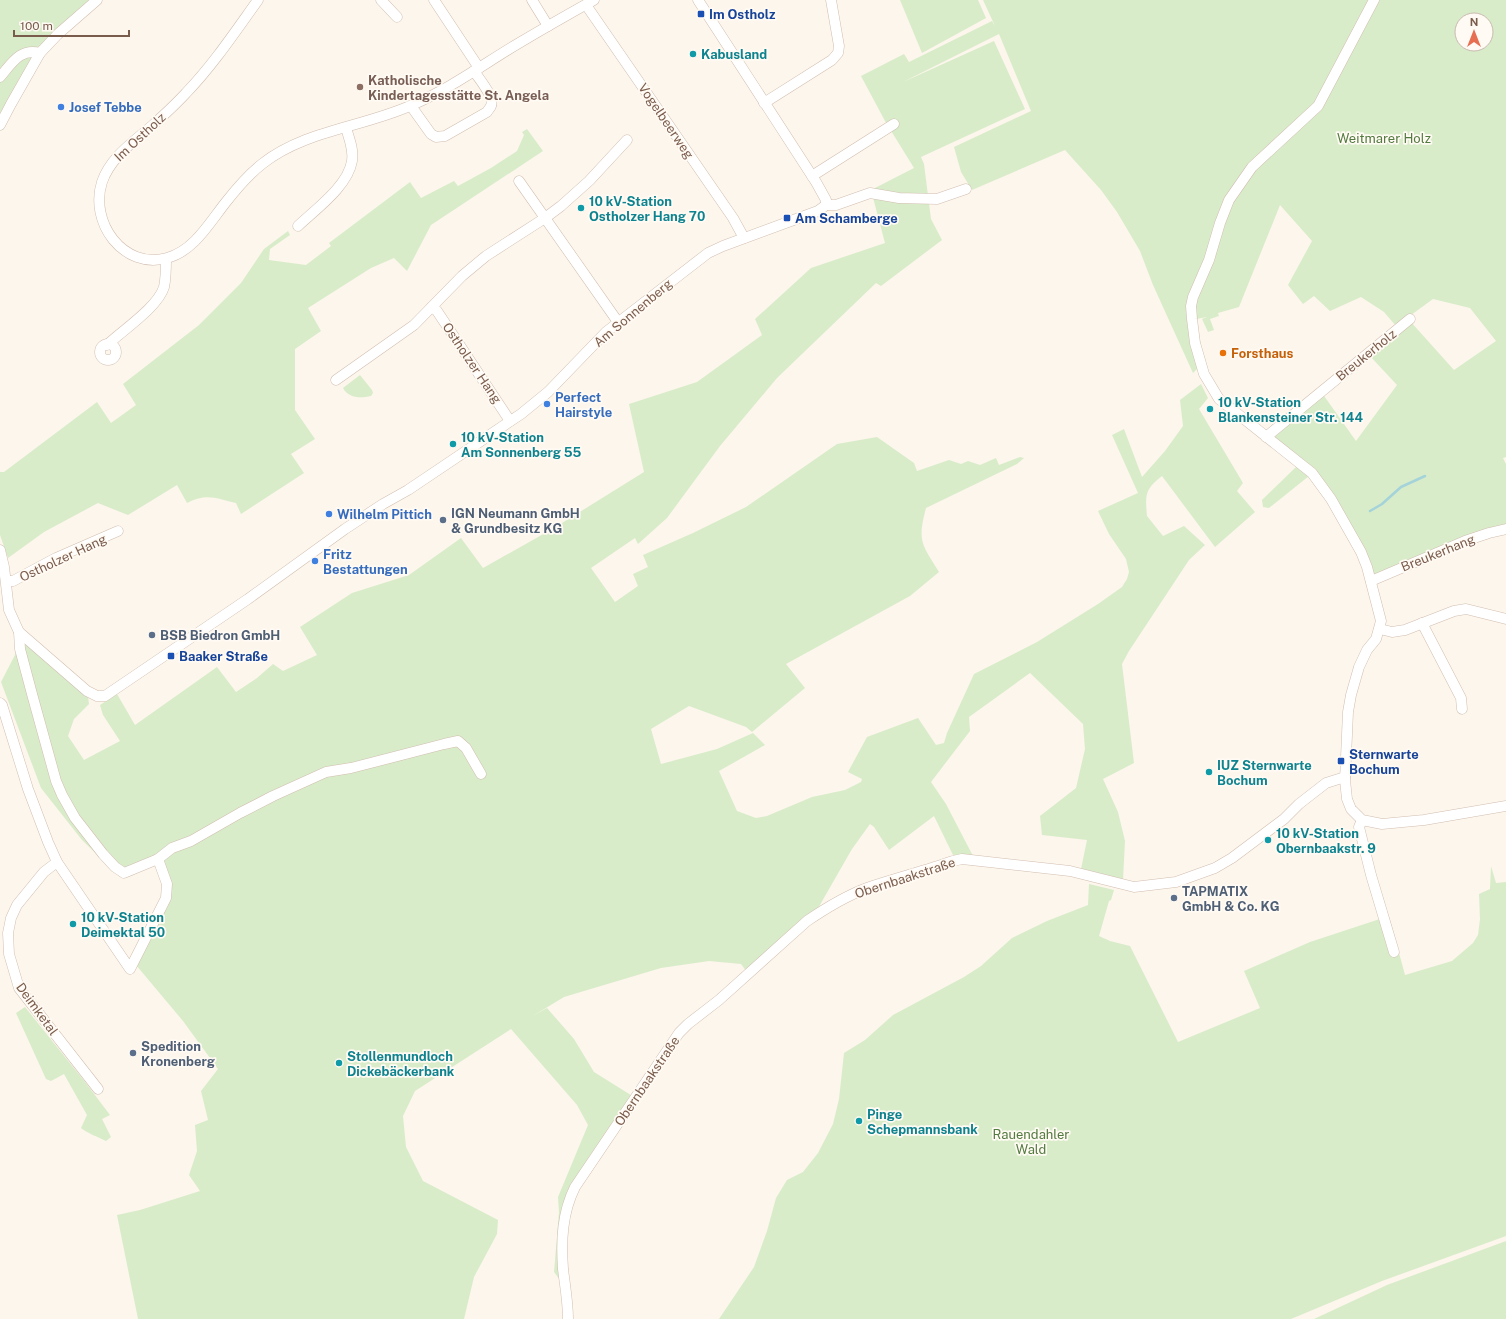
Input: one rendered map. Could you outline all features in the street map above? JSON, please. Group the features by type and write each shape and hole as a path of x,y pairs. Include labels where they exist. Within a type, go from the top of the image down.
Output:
{"street":[{"path":"0,125 40,53 58,34 97,0"},
{"name":"Im Ostholz","path":"258,0 200,78 156,122 122,152 110,166 102,183 99,200 100,210 107,230 114,242 125,252 136,257 148,259 166,259 182,252 192,244 243,180 263,163 280,152 300,143 411,106 477,70 590,2"},
{"path":"381,0 397,17"},
{"path":"411,106 431,134 436,137 445,136 487,112 491,106 492,101 490,94 434,0"},
{"path":"532,0 548,26"},
{"path":"764,103 832,60 838,54 839,46 831,0"},
{"path":"1374,0 1318,106 1252,167 1237,186 1226,208 1209,260 1193,297 1192,319 1195,343 1200,365 1208,382 1222,403 1312,473 1321,484 1361,552 1367,567 1381,621 1376,639 1363,656 1351,695 1347,729 1345,777 1347,799 1351,809 1362,820 1382,824 1410,822 1506,806"},
{"path":"700,1 824,195 826,205"},
{"name":"Vogelbeerweg","path":"590,2 733,218 744,238"},
{"path":"0,76 16,57 32,51 40,53"},
{"path":"812,176 894,124"},
{"path":"298,226 336,189 347,175 352,156 350,139 346,128"},
{"name":"Ostholzer Hang","path":"336,380 408,330 474,265 545,218 589,182 627,140"},
{"path":"519,181 618,322"},
{"name":"Am Sonnenberg","path":"0,550 7,582 10,610 19,632 87,691 101,696 109,694 248,599 345,529 383,504 408,490 510,421 548,392 606,332 708,253 818,211 826,205 836,205 870,193 899,198 937,199 966,189"},
{"path":"108,344 159,298 165,279 166,259"},
{"name":"Ostholzer Hang","path":"432,307 437,311 466,353 510,421"},
{"name":"Breukerholz","path":"1266,437 1410,319"},
{"name":"Breukerhang","path":"1370,582 1465,541 1506,529"},
{"name":"Ostholzer Hang","path":"7,582 14,581 56,558 118,531"},
{"path":"1380,629 1392,632 1405,630 1454,611 1466,609 1503,618 1506,628"},
{"path":"1422,623 1462,698 1462,709"},
{"path":"19,632 20,649 56,781 62,795 75,818 115,867 124,873 158,859 172,848 191,841 240,812 326,772 351,768 458,741 466,748 481,774"},
{"path":"0,703 9,726 28,789 57,862 130,969 166,898 167,884 158,859"},
{"name":"Obernbaakstraße","path":"568,1319 563,1270 562,1238 566,1210 569,1199 575,1187 679,1034 688,1024 719,1000 808,921 829,906 868,888 962,859 1063,870 1134,887 1176,882 1215,868 1232,858 1284,819 1299,804 1326,783 1345,777"},
{"path":"1362,820 1359,827 1386,938 1394,952"},
{"name":"Deimketal","path":"57,862 44,872 17,905 8,933 8,954 19,988 98,1089"}],"green space":[{"path":"0,0 92,0 35,53 0,115"},
{"path":"900,0 978,0 986,18 922,53"},
{"name":"Weitmarer Holz","path":"983,0 1506,0 1506,457 1503,458 1506,464 1506,526 1373,576 1362,547 1334,495 1315,469 1271,436 1322,393 1356,441 1397,385 1369,355 1410,321 1454,370 1496,341 1470,308 1433,299 1396,326 1384,312 1361,297 1330,311 1314,296 1303,304 1288,285 1312,241 1280,205 1239,307 1218,313 1219,316 1210,319 1214,330 1208,332 1202,319 1207,317 1196,319 1204,362 1193,373 1153,285 1140,251 1117,212 1101,190 1065,150 972,190 961,172 954,147 1031,111 999,34 903,82 994,41 1025,109 921,157 924,164 931,219 942,240 881,286 876,283 777,378 720,446 667,518 638,544 635,538 591,568 615,602 638,586 633,574 648,567 643,555 746,507 837,444 877,437 914,463 917,471 949,460 961,464 968,461 980,465 996,458 999,465 1020,457 1024,458 1017,464 926,508 922,528 923,542 939,572 910,596 786,664 805,688 752,732 746,727 689,706 651,729 661,764 717,749 753,733 765,745 719,771 737,811 756,818 767,816 812,797 845,790 861,782 862,779 848,772 867,737 918,718 936,745 944,743 947,733 974,674 1037,642 1098,604 1122,587 1129,572 1126,559 1109,534 1098,511 1138,493 1112,435 1124,429 1142,477 1165,451 1183,426 1180,400 1201,384 1208,398 1199,409 1243,483 1237,491 1255,512 1215,547 1162,476 1152,485 1147,493 1147,516 1163,536 1184,526 1205,545 1189,560 1122,664 1134,763 1103,779 1118,812 1125,841 1123,880 1081,869 1087,840 1042,835 1040,816 1076,788 1085,749 1083,724 1030,673 969,717 970,731 931,782 946,804 973,856 954,857 934,816 889,850 874,827 870,824 852,849 817,910 747,972 741,964 709,961 661,968 564,997 531,1017 547,1008 574,1039 594,1072 634,1097 567,1197 563,1284 554,1272 559,1212 558,1197 588,1125 577,1105 511,1029 415,1091 403,1116 406,1147 423,1181 498,1220 497,1234 474,1277 464,1319 138,1319 117,1215 140,1210 200,1191 189,1175 197,1151 195,1125 208,1120 201,1091 218,1069 183,1021 136,965 170,897 163,863 150,866 131,876 120,877 82,840 41,788 1,682 16,653 20,631 87,688 89,704 74,719 68,736 84,760 120,741 103,715 100,705 117,694 135,725 217,667 236,692 257,678 273,664 283,671 317,655 300,627 352,593 409,575 461,538 483,568 554,528 644,472 629,404 697,382 762,335 755,319 811,268 885,243 871,190 914,168 885,121 861,76 904,54 909,62 992,21 995,26"},
{"path":"527,129 543,151 431,225 407,271 394,258 371,268 308,308 321,331 295,349 295,410 315,439 291,454 304,473 241,514 236,503 217,498 200,498 187,503 177,485 128,515 98,503 44,532 8,558 0,535 0,472 4,472 97,402 111,423 136,405 123,384 199,325 241,283 264,249 288,231 290,235 270,249 269,260 306,265 331,246 329,243 410,182 421,198 454,181 458,186 491,168 517,151 524,135 522,132"},
{"path":"360,375 372,390 373,393 371,396 352,396 343,388"},
{"path":"1297,466 1309,476 1269,508 1263,507 1262,500"},
{"name":"Rauendahler Wald","path":"1491,866 1496,883 1506,882 1506,1236 1382,1281 1291,1319 719,1319 754,1267 767,1231 776,1198 787,1180 803,1172 818,1153 833,1124 839,1099 844,1053 865,1040 893,1015 964,977 981,966 1012,938 1047,921 1088,905 1089,884 1114,890 1111,900 1109,901 1099,936 1110,941 1130,946 1178,1042 1260,1008 1244,971 1310,942 1389,916 1405,975 1452,961 1473,943 1478,935 1480,919 1479,894 1490,889"},
{"path":"25,1007 110,1115 102,1119 111,1137 106,1141 81,1128 87,1115 64,1074 51,1081 46,1079 16,1013"},
{"path":"1506,1241 1506,1319 1314,1319 1387,1285"}],"waterway":[{"path":"1370,511 1382,504 1401,487 1425,476"}],"place":[{"name":"Im Ostholz","path":"701,14"},
{"name":"Kabusland","path":"693,54"},
{"name":"Katholische Kindertagesstätte St. Angela","path":"360,87"},
{"name":"Josef Tebbe","path":"61,107"},
{"name":"10 kV-Station Ostholzer Hang 70","path":"581,208"},
{"name":"Am Schamberge","path":"787,218"},
{"name":"Forsthaus","path":"1223,353"},
{"name":"Perfect Hairstyle","path":"547,404"},
{"name":"10 kV-Station Blankensteiner Str. 144","path":"1210,409"},
{"name":"10 kV-Station Am Sonnenberg 55","path":"453,444"},
{"name":"Wilhelm Pittich","path":"329,514"},
{"name":"IGN Neumann GmbH & Grundbesitz KG","path":"443,520"},
{"name":"Fritz Bestattungen","path":"315,561"},
{"name":"BSB Biedron GmbH","path":"152,635"},
{"name":"Baaker Straße","path":"171,656"},
{"name":"Sternwarte Bochum","path":"1341,761"},
{"name":"IUZ Sternwarte Bochum","path":"1209,772"},
{"name":"10 kV-Station Obernbaakstr. 9","path":"1268,840"},
{"name":"TAPMATIX GmbH & Co. KG","path":"1174,898"},
{"name":"10 kV-Station Deimektal 50","path":"73,924"},
{"name":"Spedition Kronenberg","path":"133,1053"},
{"name":"Stollenmundloch Dickebäckerbank","path":"339,1063"},
{"name":"Pinge Schepmannsbank","path":"859,1121"}]}
